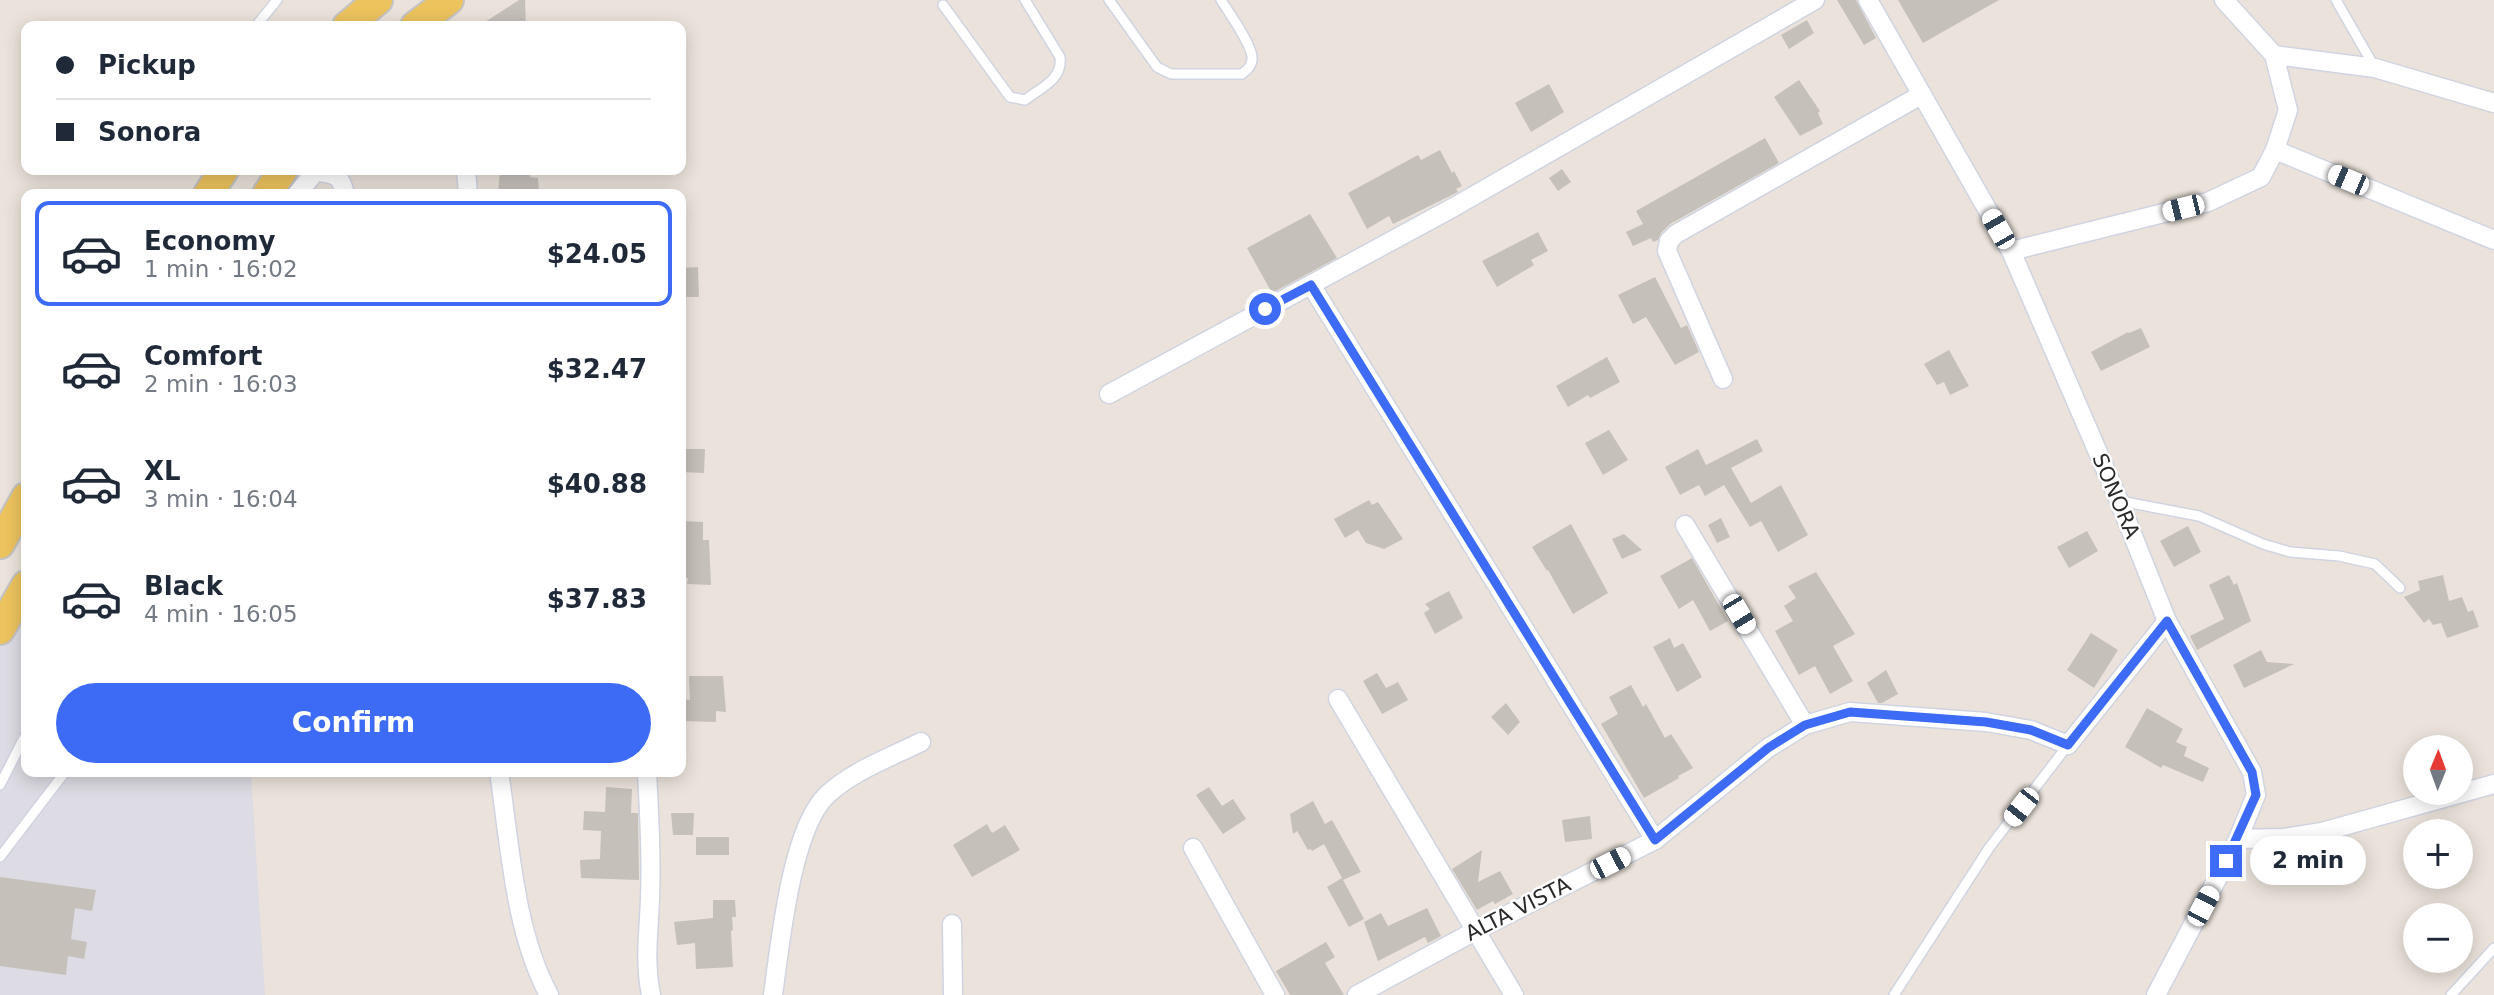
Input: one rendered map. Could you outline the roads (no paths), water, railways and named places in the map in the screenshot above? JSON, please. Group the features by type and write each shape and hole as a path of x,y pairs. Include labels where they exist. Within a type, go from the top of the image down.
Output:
{"main road":[{"path":"353,21 378,0"},
{"path":"422,21 449,0"},
{"path":"0,544 21,506"},
{"path":"0,630 21,594"}],"street":[{"path":"1109,394 1454,207 1815,0"},
{"name":"SONORA","path":"1868,0 2011,251 2119,501 2167,621 2252,772 2256,795 2238,839 2156,995"},
{"path":"2011,251 2208,202 2261,177 2275,149 2288,110 2274,55 2224,0"},
{"path":"2274,55 2375,68 2494,103"},
{"path":"1723,379 1667,251 1669,241 1676,234 1921,95"},
{"path":"2275,149 2494,240"},
{"path":"301,189 312,175"},
{"path":"333,175 342,180 344,189"},
{"path":"1311,285 1655,840"},
{"path":"1685,524 1805,725"},
{"path":"2068,745 2167,621"},
{"path":"1338,699 1514,995"},
{"name":"ALTA VISTA","path":"1357,995 1475,931 1655,840 1768,748 1805,725 1850,712 1986,722 2031,730 2068,745"},
{"path":"773,995 783,926 801,839 814,809 829,793 854,776 921,742"},
{"path":"500,777 523,925 549,995"},
{"path":"647,777 650,898 646,952 651,995"},
{"path":"2238,839 2284,838 2322,832 2494,784"},
{"path":"1193,848 1275,995"},
{"path":"952,924 953,995"}],"lane":[{"path":"260,21 277,0"},
{"path":"943,5 1010,97 1026,100 1058,74 1061,65 1060,57 1025,0"},
{"path":"1109,0 1157,67 1171,74 1242,74 1249,68 1253,58 1221,0"},
{"path":"2336,0 2375,68"},
{"path":"2119,501 2199,516 2263,544 2290,552 2339,556 2375,564 2400,588"},
{"path":"0,785 21,744"},
{"path":"1894,995 1989,848 2068,745"},
{"path":"0,857 61,777"},
{"path":"2451,995 2494,948"}]}
